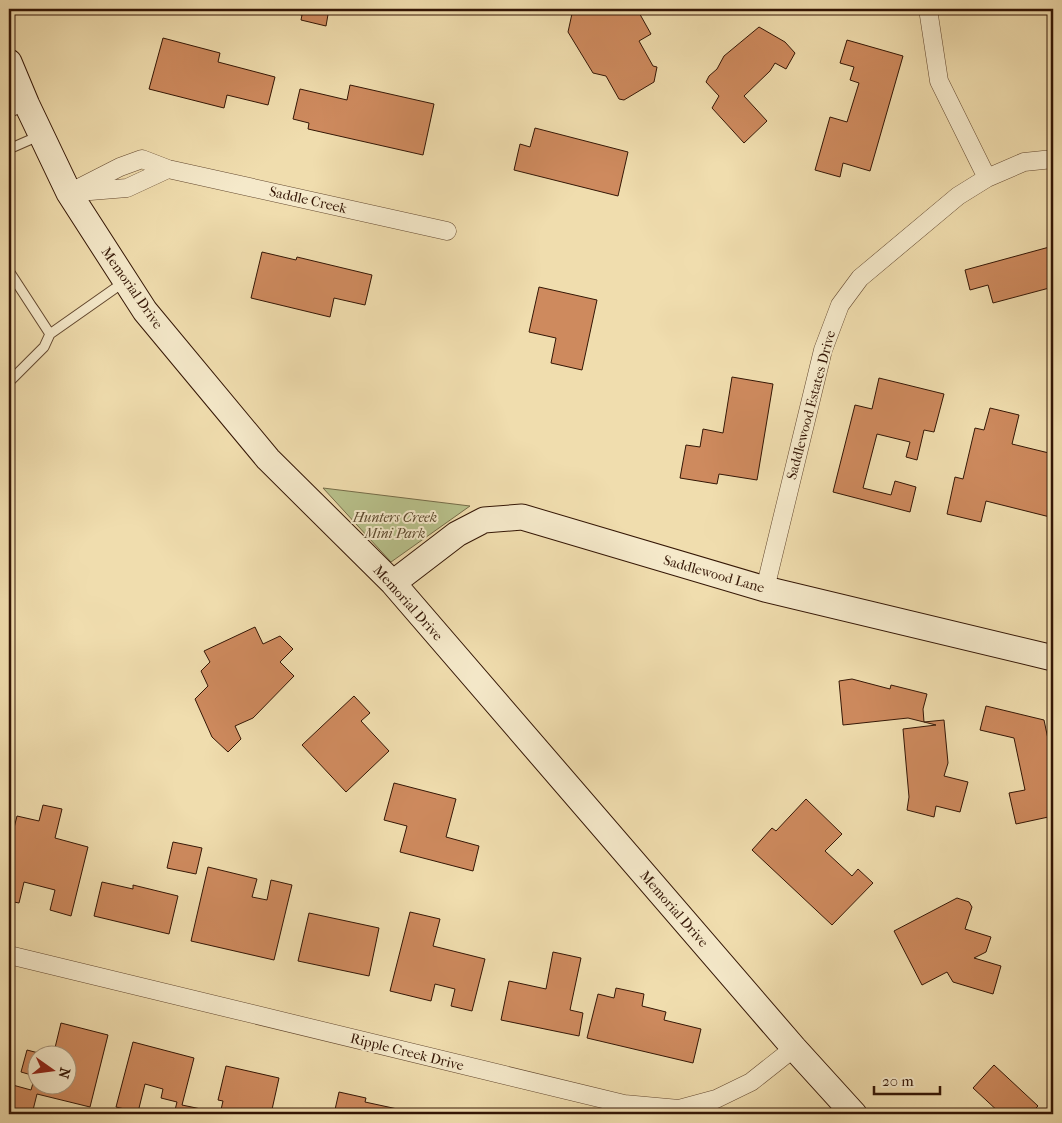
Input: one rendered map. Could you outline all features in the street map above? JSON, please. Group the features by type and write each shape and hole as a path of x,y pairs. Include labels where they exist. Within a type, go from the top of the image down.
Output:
{"street":[{"path":"928,9 939,81 987,178"},
{"name":"Memorial Drive","path":"9,62 18,109 41,135 69,193 145,311 268,459 392,583 794,1048 854,1114"},
{"name":"Saddle Creek","path":"69,193 120,167 142,159 168,169 447,231"},
{"name":"Saddlewood Estates Drive","path":"765,588 823,350 840,305 860,278 958,196 987,178 1024,162 1053,159"},
{"name":"Saddlewood Lane","path":"392,583 457,534 484,520 522,518 765,588 1053,658"},
{"name":"Ripple Creek Drive","path":"9,955 624,1104 679,1109 716,1099 751,1082 794,1048"}],"lane":[{"path":"9,149 41,135"},
{"path":"9,271 50,334"},
{"path":"9,382 44,347 50,334 125,281"}],"green space":[{"name":"Hunters Creek Mini Park","path":"323,488 470,506 391,562"}],"building":[{"path":"274,9 329,9 326,26 301,20 302,15"},
{"path":"573,9 620,9 622,13 630,9 637,9 651,34 639,41 653,66 657,67 654,82 624,100 619,99 606,76 593,73 568,32"},
{"path":"759,27 785,42 795,53 786,69 775,63 770,71 744,96 767,121 744,143 712,108 719,96 706,82 709,76 717,69 724,56"},
{"path":"163,38 220,53 218,62 275,77 268,105 227,95 224,108 149,89"},
{"path":"847,40 903,56 870,171 843,163 840,177 815,170 830,117 847,122 859,83 850,80 854,67 840,63"},
{"path":"350,85 434,104 423,155 308,129 309,123 293,119 300,89 347,100"},
{"path":"535,128 628,152 618,196 514,170 520,144 530,147"},
{"path":"1053,246 1053,287 993,303 988,285 970,290 965,270"},
{"path":"262,252 296,260 297,257 372,275 365,305 334,298 330,317 251,298"},
{"path":"539,287 597,300 582,370 551,363 556,338 529,332"},
{"path":"732,377 773,384 757,480 719,474 717,484 680,478 686,445 700,447 703,429 723,433"},
{"path":"879,378 944,394 934,432 924,430 917,460 906,457 910,442 877,434 863,488 891,495 895,481 916,487 910,512 833,492 855,405 872,409"},
{"path":"990,408 1019,415 1012,444 1053,454 1053,503 1050,517 986,501 981,522 947,514 955,477 963,479 975,428 984,430"},
{"path":"255,627 263,644 280,636 293,649 280,662 294,676 253,718 235,726 241,739 228,752 212,737 195,699 208,686 201,671 210,662 204,651"},
{"path":"852,679 890,689 891,685 927,694 923,709 924,722 908,718 843,725 839,681"},
{"path":"354,696 370,713 361,721 389,751 346,792 302,745"},
{"path":"986,706 1044,720 1053,763 1053,816 1016,824 1009,793 1025,790 1014,738 980,730"},
{"path":"944,720 948,763 944,776 968,782 960,812 936,806 934,817 907,810 909,797 903,729 936,725 924,722"},
{"path":"394,783 456,799 446,837 479,846 473,871 400,852 407,826 384,820"},
{"path":"806,799 842,834 825,851 852,876 858,869 873,883 832,925 752,850 772,828 776,831"},
{"path":"43,805 62,809 55,838 88,847 71,916 50,910 55,890 24,882 19,903 9,901 9,848 17,816 39,821"},
{"path":"173,842 202,848 196,874 167,868"},
{"path":"208,867 257,879 252,897 267,900 271,880 292,885 274,960 191,941"},
{"path":"102,882 133,889 133,885 178,896 169,934 94,916"},
{"path":"957,898 969,902 972,907 965,929 991,937 986,952 974,958 1001,966 993,994 953,982 947,972 922,985 894,931"},
{"path":"410,912 440,919 433,946 485,959 472,1011 451,1006 455,989 435,984 431,1001 390,991"},
{"path":"309,913 379,928 369,976 298,961"},
{"path":"553,952 581,958 570,1010 583,1013 579,1036 501,1020 509,981 546,989"},
{"path":"616,988 644,994 642,1006 666,1012 664,1020 701,1029 693,1063 587,1038 598,994 614,998"},
{"path":"61,1023 108,1035 90,1107 45,1096 78,1096 78,1046 55,1046"},
{"path":"133,1042 194,1058 182,1105 201,1109 200,1114 174,1114 177,1102 161,1098 163,1089 145,1084 138,1112 116,1107"},
{"path":"28,1050 28,1074 21,1072"},
{"path":"994,1065 1038,1106 1030,1114 1001,1114 973,1088"},
{"path":"226,1066 279,1078 271,1114 220,1114 223,1101 218,1100"},
{"path":"9,1084 28,1089 28,1096 36,1096 32,1114 9,1111"},
{"path":"339,1092 366,1098 365,1102 402,1110 401,1114 334,1114"}]}
